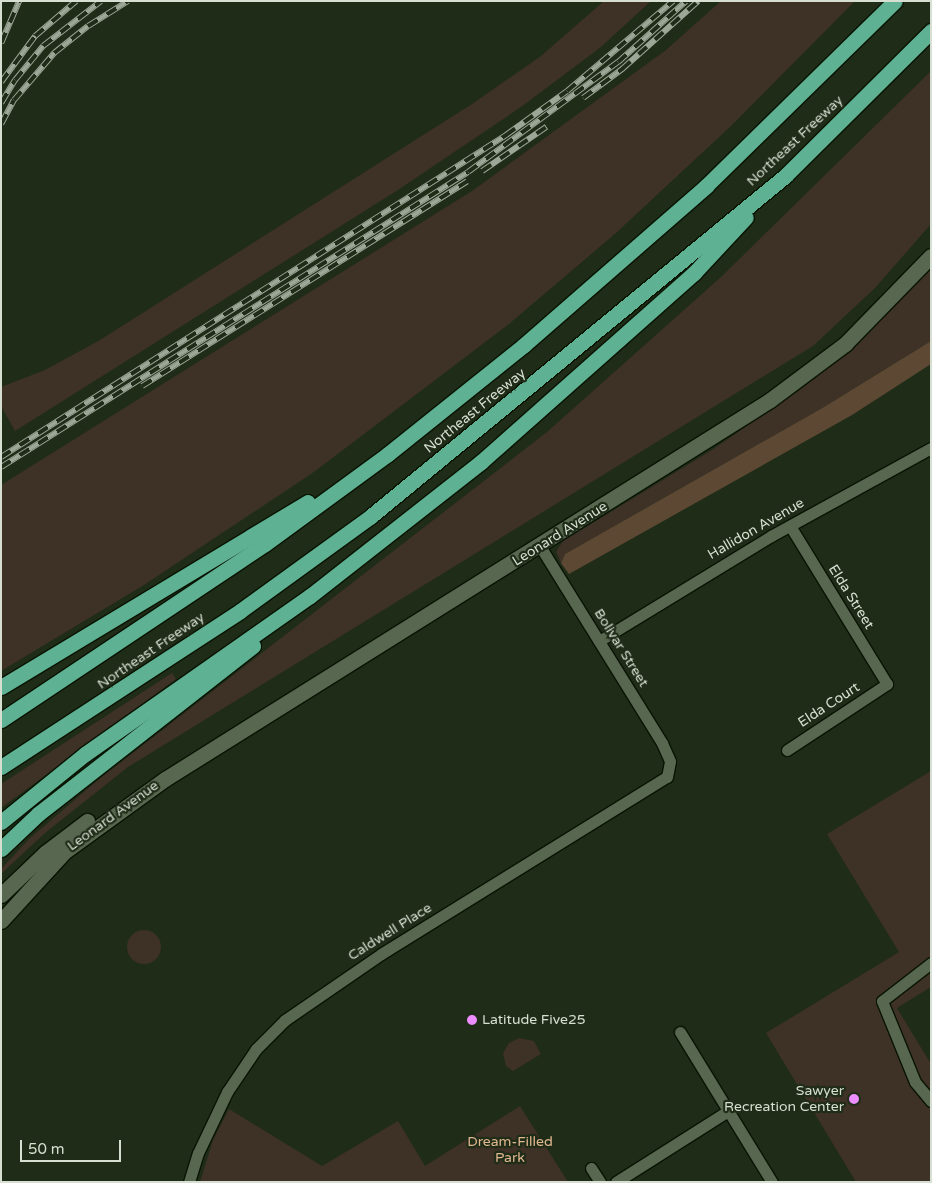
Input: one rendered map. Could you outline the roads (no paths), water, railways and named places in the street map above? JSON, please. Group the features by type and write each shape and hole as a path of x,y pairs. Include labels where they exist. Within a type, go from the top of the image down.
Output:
{"highway":[{"name":"Northeast Freeway","path":"1,720 265,544 388,454 524,345 699,192 895,1"},
{"name":"Northeast Freeway","path":"1,767 240,612 371,516 785,176 931,31"},
{"path":"1,822 85,754 310,596 481,462 602,357 694,273 785,176"},
{"path":"1,687 388,454"},
{"path":"1,849 38,814 240,658 310,596"}],"street":[{"name":"Leonard Avenue","path":"1,895 45,853 88,820 165,779 716,437 828,358 892,299 931,256"},
{"name":"Hallidon Avenue","path":"600,641 790,526 931,448"},
{"name":"Elda Street","path":"790,526 887,684"},
{"name":"Bolivar Street","path":"540,546 662,743 670,768"},
{"name":"Elda Court","path":"787,750 887,684"},
{"name":"Caldwell Place","path":"189,1182 198,1153 227,1092 256,1049 285,1020 381,954 657,786 667,777 670,768"},
{"name":"Leonard Avenue","path":"1,921 64,852 165,779"},
{"path":"931,963 882,1001 914,1082 931,1101"},
{"path":"680,1032 772,1182"},
{"path":"616,1182 728,1111"},
{"path":"591,1168 600,1182"}],"railway":[{"path":"1,43 19,1"},
{"path":"1,82 35,36 76,1"},
{"path":"1,103 15,80 43,46 101,1"},
{"path":"1,124 14,100 54,53 88,26 128,1"},
{"path":"1,457 506,135 567,91 673,1"},
{"path":"1,467 468,172 618,62 686,1"},
{"path":"583,98 622,69 698,1"},
{"path":"482,171 546,127"},
{"path":"142,386 467,181"}],"place":[{"name":"Latitude Five25","path":"472,1020"},
{"name":"Sawyer Recreation Center","path":"854,1099"}],"park label":[{"name":"Dream-Filled Park","path":"510,1150"}]}
